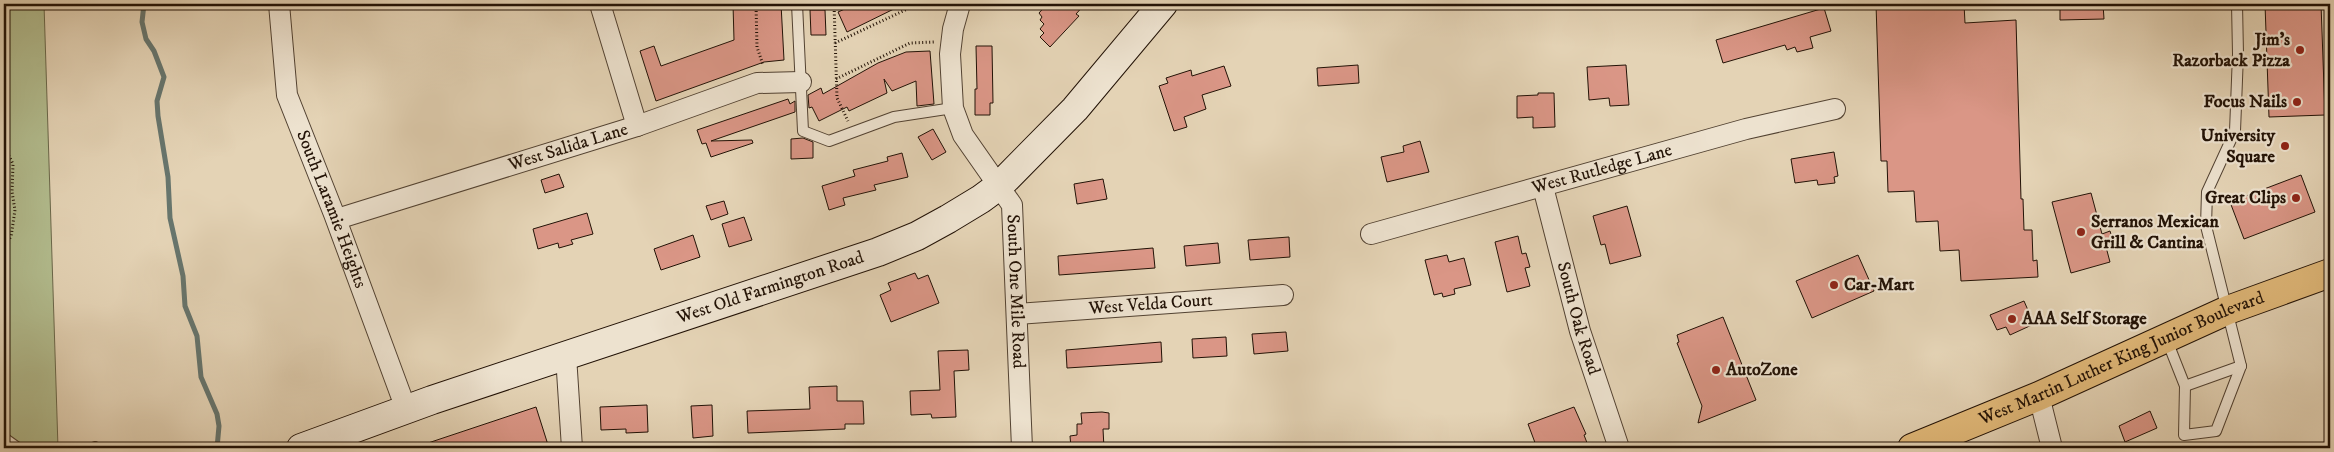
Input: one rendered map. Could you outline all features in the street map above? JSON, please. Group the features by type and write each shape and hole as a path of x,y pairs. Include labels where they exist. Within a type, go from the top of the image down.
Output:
{"highway":[{"name":"West Martin Luther King Junior Boulevard","path":"1912,448 2039,396 2228,310 2330,273"}],"street":[{"name":"South Laramie Heights","path":"279,4 287,95 337,219 406,409"},
{"path":"600,4 637,126"},
{"name":"South One Mile Road","path":"960,4 950,54 953,108 962,135 1000,185 1012,205 1022,448"},
{"name":"West Old Farmington Road","path":"301,448 406,409 878,252 917,236 982,199 1000,185 1075,109 1163,4"},
{"name":"West Salida Lane","path":"337,219 637,126 757,83 801,82"},
{"name":"West Rutledge Lane","path":"1371,234 1746,129 1835,109"},
{"name":"South Oak Road","path":"1543,187 1580,331 1619,448"},
{"name":"West Velda Court","path":"1017,314 1283,295"},
{"path":"566,356 572,448"},
{"path":"2039,396 2052,448"}],"lane":[{"path":"797,4 803,131 830,141 894,117 953,108"},
{"path":"2166,337 2184,386 2184,436 2216,431 2241,366 2206,226 2205,210 2207,192 2235,131 2238,54 2237,4"},
{"path":"2184,386 2241,366"},
{"path":"4,438 18,448"}],"path":[{"path":"756,4 757,47 768,83"},
{"path":"834,4 837,98 853,132"},
{"path":"835,43 918,4"},
{"path":"836,79 910,43 952,42"},
{"path":"4,146 13,164 12,192 15,210 11,237 4,245"}],"green space":[{"path":"4,4 44,4 58,448 4,448"}],"building":[{"path":"733,4 781,4 784,60 764,62 656,101 640,51 654,46 661,66 734,40"},
{"path":"856,4 904,4 847,32 838,12"},
{"path":"1047,4 1085,4 1076,14 1079,16 1050,47 1040,37 1044,33 1040,29 1044,24 1040,20 1042,17 1039,13"},
{"path":"1876,4 1964,4 1965,23 2016,20 2021,199 2023,199 2024,230 2032,230 2033,261 2037,260 2038,277 1961,281 1959,250 1940,251 1938,221 1916,222 1914,191 1888,192 1887,161 1881,161"},
{"path":"2060,4 2103,4 2104,19 2060,20"},
{"path":"2265,4 2321,4 2325,115 2269,117"},
{"path":"1824,8 1831,31 1810,37 1813,48 1797,52 1795,47 1787,50 1785,45 1723,63 1716,40"},
{"path":"810,10 825,10 826,35 811,35"},
{"path":"976,46 992,46 993,103 990,103 990,115 975,115 975,89 977,89"},
{"path":"930,51 934,104 917,106 916,81 892,91 884,79 887,93 849,111 847,107 819,121 812,107 809,108 808,95 821,88 823,94 878,63 906,52"},
{"path":"1358,65 1359,83 1318,86 1317,68"},
{"path":"1626,65 1629,105 1610,106 1609,98 1589,100 1587,67"},
{"path":"1224,66 1231,86 1202,95 1206,109 1184,117 1187,127 1174,131 1159,86 1168,83 1166,78 1191,70 1192,76"},
{"path":"1538,93 1554,93 1555,127 1533,128 1533,117 1517,118 1517,96 1538,95"},
{"path":"788,99 790,104 795,101 795,112 711,141 752,140 753,143 711,157 706,143 702,144 697,130"},
{"path":"933,129 946,152 932,160 918,137"},
{"path":"803,138 813,142 813,158 791,159 791,139"},
{"path":"1420,141 1429,172 1387,182 1381,157 1404,152 1403,146"},
{"path":"1834,152 1838,176 1834,177 1835,183 1818,185 1817,180 1795,183 1791,159"},
{"path":"902,153 908,177 874,185 876,190 843,198 845,205 829,210 822,186 855,176 853,170 888,161 887,157"},
{"path":"559,174 564,187 545,193 541,180"},
{"path":"2301,175 2315,212 2244,239 2230,202"},
{"path":"1103,179 1107,199 1077,204 1074,184"},
{"name":"Serranos Mexican Grill & Cantina","path":"2091,193 2102,234 2110,231 2114,244 2106,247 2110,262 2071,273 2052,202"},
{"path":"724,201 728,214 711,220 706,206"},
{"path":"1627,206 1641,256 1610,264 1605,244 1601,245 1593,216"},
{"path":"587,213 593,234 571,240 573,244 559,248 558,243 538,249 533,229"},
{"path":"744,217 752,240 729,247 722,224"},
{"path":"693,235 700,257 661,270 654,249"},
{"path":"1518,236 1522,254 1526,253 1530,267 1525,268 1530,286 1507,292 1495,242"},
{"path":"1289,237 1290,257 1250,260 1248,240"},
{"path":"1218,243 1220,263 1186,266 1184,246"},
{"path":"1153,248 1155,268 1059,275 1058,256"},
{"path":"1447,255 1449,262 1464,258 1471,285 1454,289 1455,294 1443,297 1442,293 1434,295 1425,260"},
{"name":"Car-Mart","path":"1858,255 1874,291 1812,318 1796,281"},
{"path":"915,273 918,279 928,275 939,303 891,322 880,295 891,290 888,283"},
{"name":"AAA Self Storage","path":"2024,301 2034,324 2010,335 2006,327 1997,330 1990,315"},
{"name":"AutoZone","path":"1723,317 1756,400 1698,423 1702,406 1677,343 1679,342 1677,335"},
{"path":"1286,332 1288,351 1254,354 1252,334"},
{"path":"1226,337 1227,356 1193,358 1192,339"},
{"path":"1161,342 1162,362 1067,368 1066,350"},
{"path":"968,350 969,370 954,371 956,417 932,418 931,414 911,415 910,391 940,390 938,351"},
{"path":"837,386 837,401 863,401 864,424 845,424 845,429 748,433 747,411 810,409 809,387"},
{"path":"647,405 648,432 626,433 626,429 601,430 600,407"},
{"path":"712,405 713,436 693,438 691,406"},
{"path":"536,407 549,448 420,448 419,446"},
{"path":"1574,407 1586,434 1584,435 1589,448 1537,448 1528,424"},
{"path":"2150,411 2157,428 2125,442 2119,426"},
{"path":"1081,413 1109,413 1109,429 1103,429 1104,448 1071,448 1070,436 1077,435 1077,424 1082,424"}],"waterway":[{"path":"144,4 142,22 146,39 154,51 164,77 157,101 168,177 170,218 183,276 185,306 197,336 201,377 217,414 219,426 217,448"}],"place":[{"name":"Jim's Razorback Pizza","path":"2300,50"},
{"name":"Focus Nails","path":"2297,102"},
{"name":"University Square","path":"2285,146"},
{"name":"Great Clips","path":"2296,198"},
{"name":"Serranos Mexican Grill & Cantina","path":"2081,232"},
{"name":"Car-Mart","path":"1834,285"},
{"name":"AAA Self Storage","path":"2012,319"},
{"name":"AutoZone","path":"1716,370"}]}
